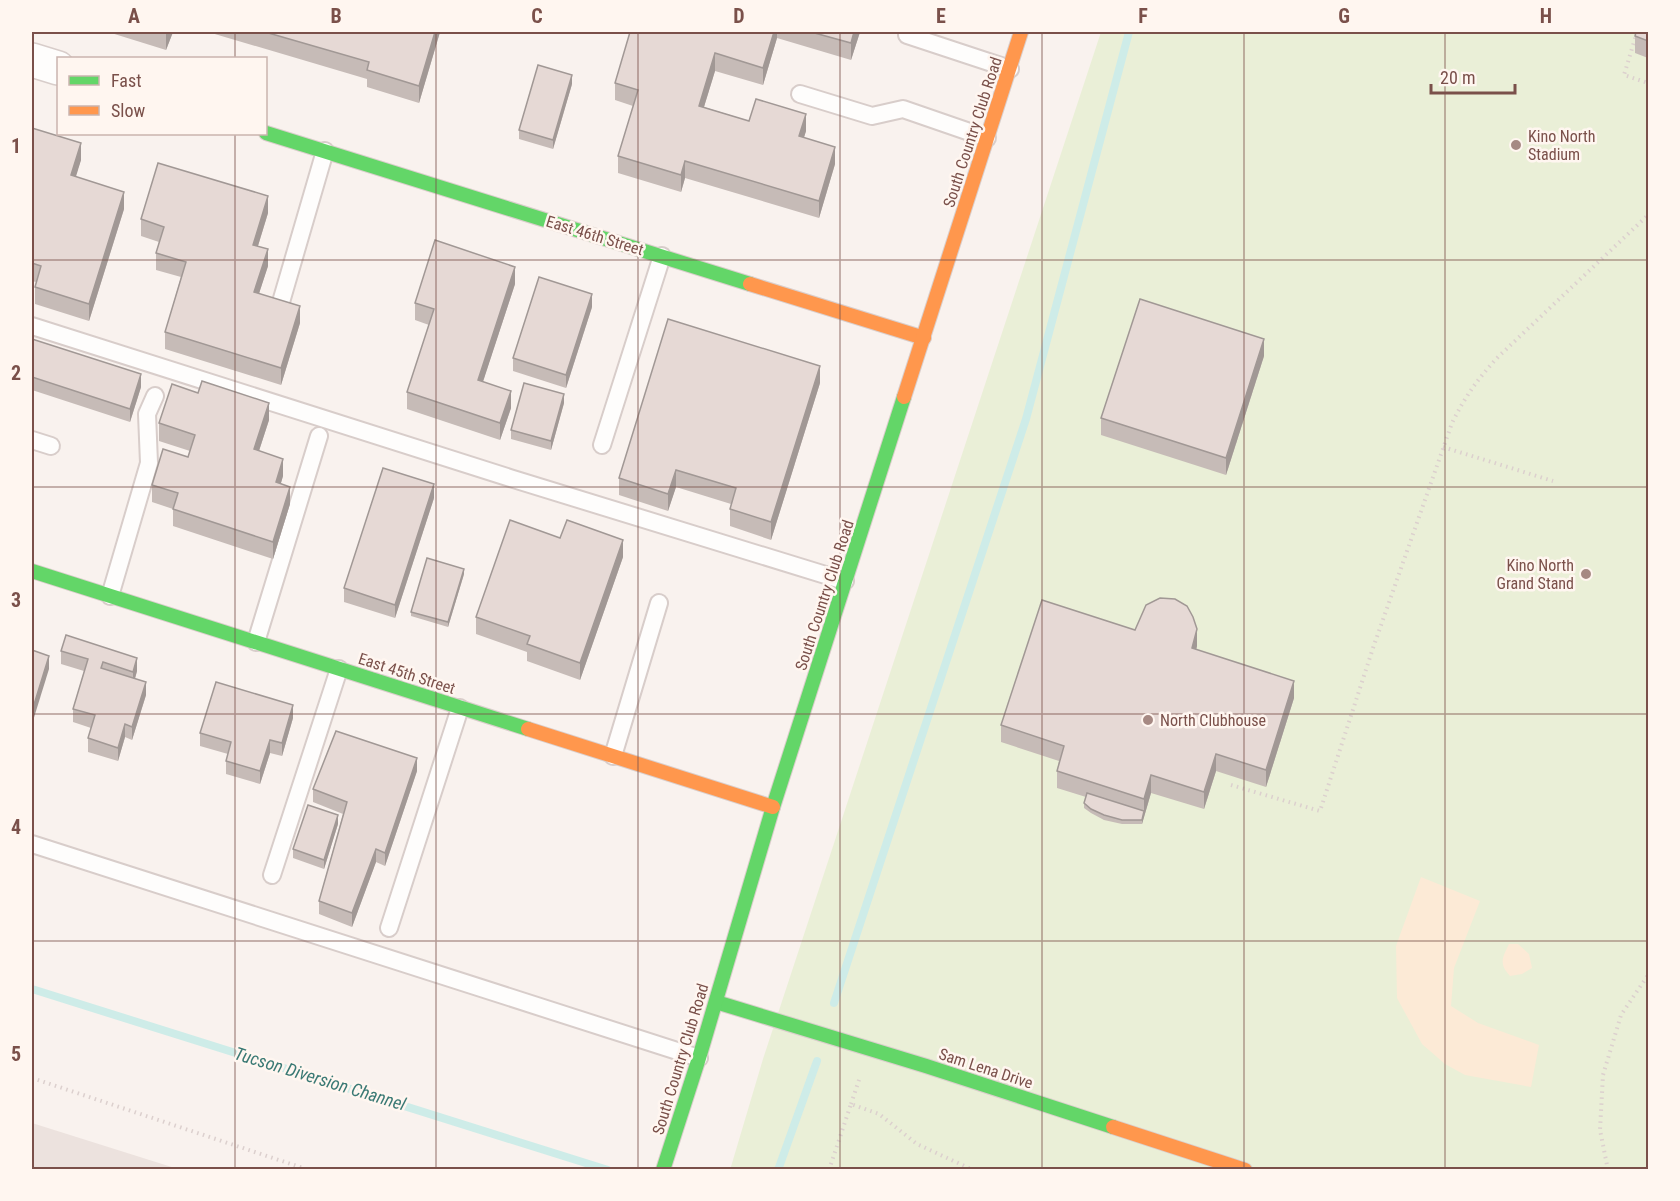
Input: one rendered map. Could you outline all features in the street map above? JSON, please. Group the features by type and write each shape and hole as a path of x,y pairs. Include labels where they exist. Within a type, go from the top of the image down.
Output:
{"street":[{"name":"South Country Club Road","path":"663,1170 716,1002 773,807 1021,32"},
{"path":"32,60 57,68"},
{"name":"East 46th Street","path":"267,133 924,338"},
{"name":"East 45th Street","path":"32,571 773,807"},
{"name":"Sam Lena Drive","path":"716,1002 938,1070 1245,1170"}],"lane":[{"path":"907,35 1010,69"},
{"path":"800,94 872,116 903,109 987,138"},
{"path":"281,302 325,151"},
{"path":"602,445 662,256"},
{"path":"32,326 510,478 845,581"},
{"path":"110,596 149,463 147,414 154,396"},
{"path":"256,642 319,436"},
{"path":"32,440 51,446"},
{"path":"613,756 659,603"},
{"path":"272,875 339,669"},
{"path":"388,928 460,708"},
{"path":"32,844 699,1058"}],"path":[{"path":"1637,32 1624,75 1648,83"},
{"path":"1231,785 1320,811 1373,648 1443,447 1465,396 1498,357 1648,215"},
{"path":"1443,447 1553,481"},
{"path":"1608,1170 1600,1130 1603,1075 1621,1015 1648,975"},
{"path":"32,1078 309,1170"},
{"path":"829,1170 851,1104 879,1114 917,1144 973,1170"}],"shaded area":[{"path":"32,1123 178,1169 32,1169"}],"green space":[{"path":"1101,32 1648,32 1648,1169 730,1170 763,1059"}],"sand":[{"path":"1421,877 1480,901 1454,968 1451,1006 1478,1023 1539,1045 1531,1087 1465,1075 1445,1064 1422,1044 1397,998 1396,946"},
{"path":"1509,944 1518,944 1529,954 1532,968 1522,974 1510,976 1503,964"}],"building":[{"path":"265,32 435,32 419,86 367,70 369,62"},
{"path":"630,32 774,32 763,68 715,53 699,106 749,121 756,99 806,114 799,136 835,147 819,201 685,161 681,175 618,156 638,90 615,83"},
{"path":"811,32 854,32 851,43"},
{"path":"1636,32 1648,32 1648,41 1635,36"},
{"path":"538,65 572,75 553,140 519,130"},
{"path":"32,128 81,143 71,175 124,192 89,304 35,287 41,266 32,263"},
{"path":"158,163 268,196 253,245 268,249 254,292 300,306 281,368 165,332 186,262 156,253 164,227 141,219"},
{"path":"435,240 515,267 478,380 511,391 500,423 407,392 434,309 415,303"},
{"path":"539,277 592,294 566,375 513,358"},
{"path":"1140,299 1264,339 1226,458 1101,418"},
{"path":"668,319 820,366 771,522 730,509 736,488 676,470 668,494 619,478"},
{"path":"32,339 141,374 130,409 32,377"},
{"path":"202,381 269,403 254,449 283,459 276,482 290,487 273,542 173,509 178,493 152,485 163,449 188,457 195,435 159,423 172,384 198,393"},
{"path":"524,383 564,394 551,441 511,430"},
{"path":"383,468 434,484 395,605 344,588"},
{"path":"510,520 560,538 567,520 623,540 580,663 527,644 530,636 476,617"},
{"path":"427,558 464,569 448,622 411,612"},
{"name":"North Clubhouse","path":"1160,598 1175,599 1187,606 1197,629 1192,648 1294,681 1266,770 1216,754 1204,792 1151,775 1144,799 1057,771 1064,746 1001,725 1042,600 1135,630 1146,605"},
{"path":"66,635 137,658 133,672 103,662 101,668 146,682 132,727 125,724 118,748 88,738 95,715 73,709 88,659 61,651"},
{"path":"32,650 49,656 32,711"},
{"path":"216,682 293,705 282,743 270,740 260,771 226,761 231,742 200,733"},
{"path":"336,731 417,758 385,853 376,849 352,913 319,901 347,802 313,789"},
{"path":"1087,793 1144,811 1142,820 1122,820 1091,809 1084,803"},
{"path":"308,805 338,815 324,860 293,849"}],"waterway":[{"path":"834,1003 1026,419 1129,32"},
{"name":"Tucson Diversion Channel","path":"32,989 608,1170"},
{"path":"778,1170 817,1061"}],"traffic: fast":[{"path":"267,133 750,284"},
{"path":"663,1170 699,1058 773,807 904,397"},
{"path":"32,571 528,729"},
{"path":"716,1002 926,1066 1113,1127"}],"traffic: slow":[{"path":"904,397 1021,32"},
{"path":"750,284 924,338"},
{"path":"528,729 773,807"},
{"path":"1113,1127 1245,1170"}],"place":[{"name":"Kino North Stadium","path":"1516,145"},
{"name":"Kino North Grand Stand","path":"1586,574"},
{"name":"North Clubhouse","path":"1148,720"}]}
